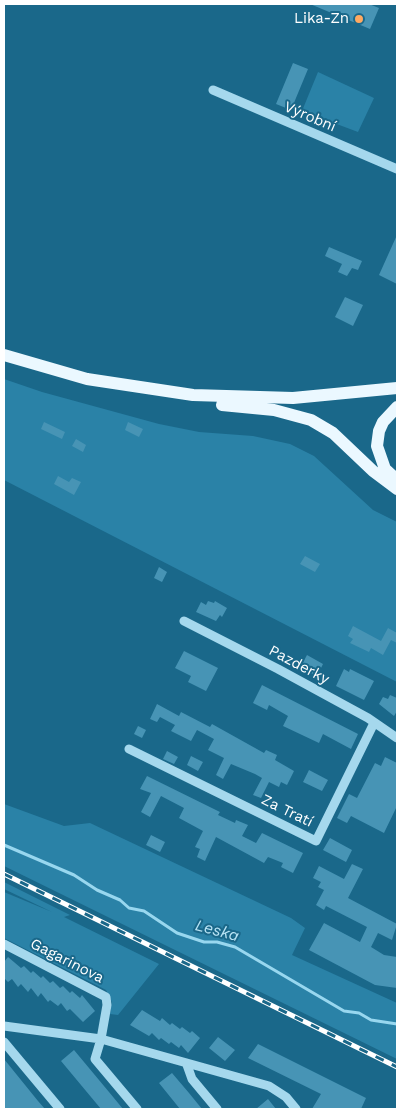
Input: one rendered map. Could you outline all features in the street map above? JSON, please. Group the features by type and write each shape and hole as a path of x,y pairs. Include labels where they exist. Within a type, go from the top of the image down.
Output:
{"main road":[{"path":"4,355 87,379 142,389 192,395 264,398 325,396 397,388"},
{"path":"142,389 183,402 274,410 311,420 333,434 373,471 397,489"},
{"path":"397,407 383,422 379,431 378,446 385,470 397,480"}],"street":[{"name":"Výrobní","path":"213,90 397,170"},
{"name":"Pazderky","path":"184,621 278,669 397,738"},
{"name":"Za Tratí","path":"130,749 316,841 374,723"},
{"name":"Gagarinova","path":"4,944 106,997 107,1005 101,1039 95,1059 137,1109"},
{"path":"4,1026 101,1039 187,1065 270,1086 286,1097 296,1109"},
{"path":"4,1042 60,1109"},
{"path":"187,1065 192,1079 217,1109"}],"shaded area":[{"path":"318,72 374,98 358,132 302,111"},
{"path":"4,379 42,392 159,424 199,432 253,436 290,444 314,456 373,510 397,522 397,682 4,480"},
{"path":"4,804 64,826 90,823 291,918 305,928 292,955 397,1003 397,1059 4,866"},
{"path":"4,882 70,915 64,917 159,964 118,1015 110,1014 112,1002 106,990 4,938 4,892 52,912 4,889"}],"building":[{"name":"Lika-Zn","path":"310,4 369,4 379,8 370,29"},
{"path":"293,63 308,69 291,110 276,104"},
{"path":"397,235 397,284 379,275"},
{"path":"329,247 362,261 358,270 352,268 347,276 338,272 342,264 325,256"},
{"path":"345,297 363,305 353,326 335,317"},
{"path":"44,422 65,432 62,439 41,429"},
{"path":"128,422 143,429 139,437 125,430"},
{"path":"76,439 86,445 83,452 72,446"},
{"path":"58,476 69,482 72,478 81,482 74,495 54,484"},
{"path":"305,556 320,564 315,572 300,564"},
{"path":"159,567 167,572 162,582 154,578"},
{"path":"208,601 214,603 215,601 227,608 222,617 220,615 216,621 196,612 201,602 206,605"},
{"path":"353,626 381,641 388,628 397,633 397,643 391,640 383,655 371,648 369,652 350,643 353,639 348,636"},
{"path":"184,651 218,668 206,691 188,682 191,676 175,668"},
{"path":"307,655 323,664 317,676 300,668"},
{"path":"344,669 349,672 350,669 374,681 364,700 336,686"},
{"path":"262,685 358,734 351,749 323,734 319,743 283,726 288,716 269,705 267,710 253,703"},
{"path":"390,695 397,698 397,711 394,716 379,704 383,697 388,699"},
{"path":"157,704 179,716 181,712 210,727 212,724 264,753 266,750 277,755 275,760 294,771 287,785 281,782 279,787 269,782 261,798 253,795 262,778 255,774 231,764 223,779 216,775 224,758 208,750 214,739 197,730 191,741 171,731 175,725 160,717 157,722 150,719"},
{"path":"138,726 146,730 142,738 134,734"},
{"path":"167,751 178,757 174,764 163,759"},
{"path":"191,756 203,762 198,771 187,765"},
{"path":"385,757 397,763 397,806 384,833 351,816 347,823 337,818 349,794 357,798 375,763 381,766"},
{"path":"309,770 328,780 322,791 303,782"},
{"path":"147,776 220,812 218,815 235,823 236,820 248,825 242,836 256,843 262,833 303,853 293,873 281,867 283,863 268,857 264,863 216,837 205,861 197,857 200,849 195,847 203,831 179,818 184,808 161,796 150,817 141,812 151,793 140,789"},
{"path":"151,835 165,842 160,852 146,845"},
{"path":"330,838 352,850 346,862 323,850"},
{"path":"352,864 363,869 348,898 397,924 392,940 378,933 371,947 384,955 397,957 397,988 375,985 309,950 324,923 360,942 367,927 326,906 324,910 316,905 324,890 318,887 321,882 313,878 319,866 344,879"},
{"path":"8,957 21,968 24,966 31,973 33,971 41,978 43,976 50,983 53,981 60,988 63,986 70,993 72,991 80,998 82,995 95,1011 83,1022 70,1009 67,1011 61,1003 58,1006 50,1000 48,1002 41,993 38,997 31,988 28,992 21,984 18,987 12,979 8,982 4,978 4,962"},
{"path":"142,1010 160,1021 162,1018 170,1025 172,1023 180,1029 182,1027 190,1033 192,1031 200,1038 188,1053 181,1045 179,1048 161,1038 159,1040 152,1033 149,1036 130,1025"},
{"path":"218,1037 235,1050 225,1061 209,1048"},
{"path":"258,1044 366,1098 361,1109 312,1109 321,1094 248,1058"},
{"path":"74,1050 123,1109 101,1109 61,1061"},
{"path":"4,1059 38,1101 45,1109 4,1109"},
{"path":"172,1073 202,1109 180,1109 159,1083"},
{"path":"268,1099 276,1109 256,1109"}],"waterway":[{"name":"Leska","path":"4,845 74,875 97,890 120,900 129,908 144,911 177,933 204,942 217,942 235,947 344,1011 359,1013 371,1020 397,1024"}],"railway":[{"path":"4,874 397,1067"}],"place":[{"name":"Lika-Zn","path":"359,19"}]}
